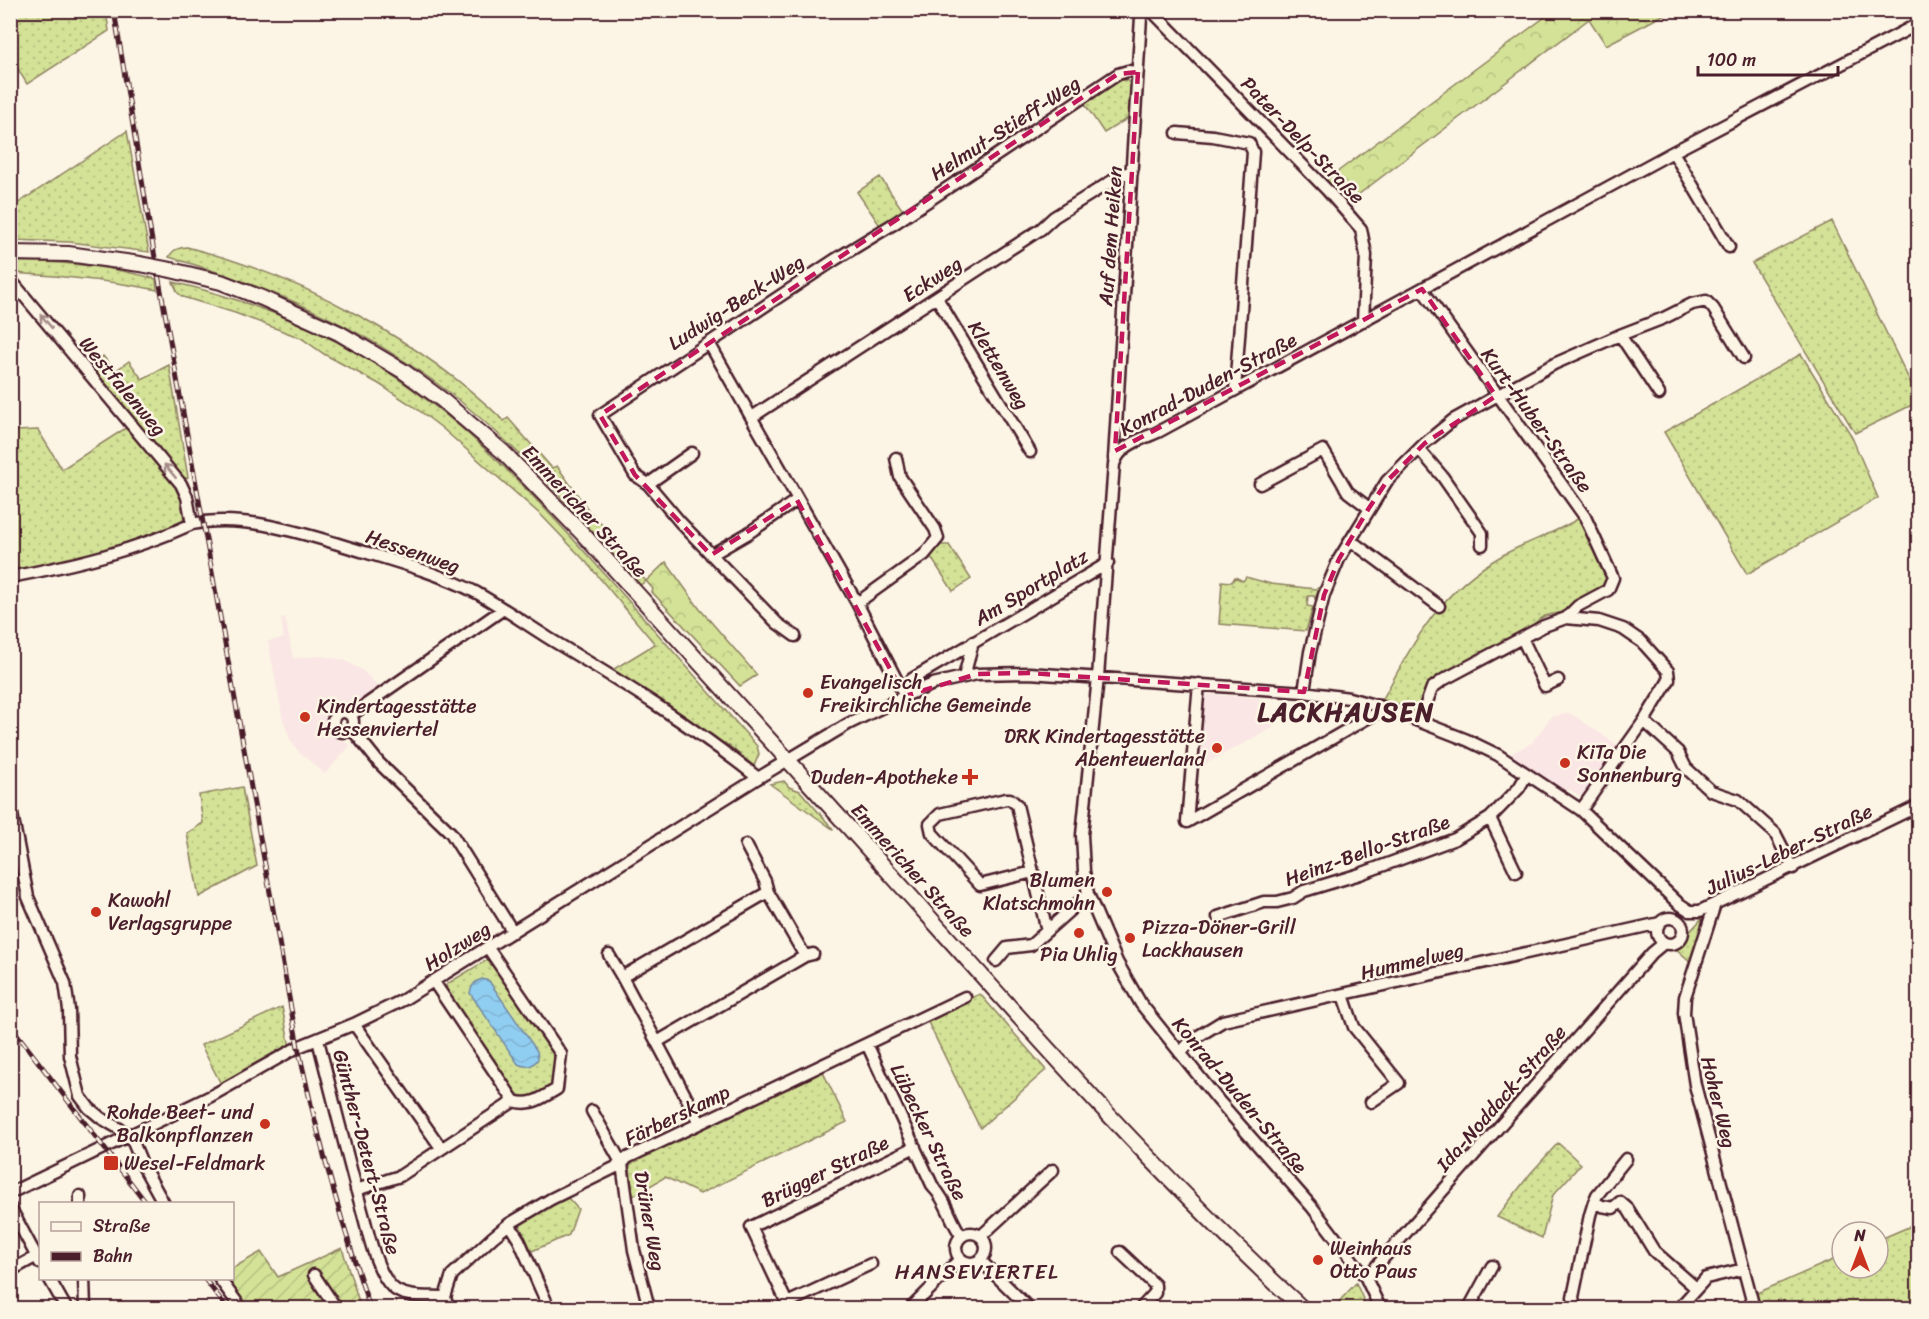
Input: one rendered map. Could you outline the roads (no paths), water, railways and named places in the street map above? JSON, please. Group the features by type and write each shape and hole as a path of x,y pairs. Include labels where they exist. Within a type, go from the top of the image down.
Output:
{"main road":[{"name":"Emmericher Straße","path":"10,253 68,254 140,264 221,282 339,333 413,378 441,399 502,451 582,533 1086,1091 1170,1180 1258,1268 1302,1308"}],"street":[{"name":"Auf dem Heiken","path":"1114,464 1143,10"},
{"name":"Pater-Delp-Straße","path":"1151,10 1327,190 1361,229 1366,255 1363,321"},
{"name":"Konrad-Duden-Straße","path":"1380,1308 1366,1278 1312,1207 1218,1100 1141,1004 1117,962 1088,894 1082,835 1108,563 1114,464 1117,456 1128,445 1158,432 1673,152 1918,24"},
{"name":"Helmut-Stieff-Weg","path":"895,223 1118,75 1128,71 1138,72"},
{"path":"1177,133 1238,140 1249,143 1253,152 1235,390"},
{"path":"1673,152 1729,247"},
{"name":"Eckweg","path":"752,417 937,298 1041,229 1064,211 1123,174 1132,172"},
{"name":"Ludwig-Beck-Weg","path":"648,484 635,475 600,415 836,259 895,223"},
{"name":"Westfalenweg","path":"10,279 181,484 187,497 192,524"},
{"name":"Kurt-Huber-Straße","path":"1422,289 1584,517 1613,578 1608,590 1578,606 1566,618"},
{"name":"Klettenweg","path":"937,298 1030,452"},
{"path":"1304,692 1310,652 1324,595 1339,559 1387,481 1453,420 1554,364 1692,304 1706,301 1713,308 1744,358"},
{"path":"1620,335 1659,394"},
{"path":"709,343 857,603 905,696"},
{"path":"1419,449 1442,476 1482,533 1482,545"},
{"path":"1260,484 1323,450 1348,492 1369,508"},
{"path":"692,453 648,484 711,555 777,623 795,636"},
{"path":"857,603 924,555 938,538 935,529 900,477 896,458"},
{"path":"711,555 797,500"},
{"name":"Hessenweg","path":"10,577 120,553 204,521 241,523 312,536 427,573 476,593 682,723 758,778"},
{"path":"1350,540 1439,606"},
{"name":"Am Sportplatz","path":"905,696 912,679 1108,563"},
{"path":"351,716 502,610"},
{"path":"1420,721 1432,688 1544,626 1566,618 1599,621 1623,629 1642,642 1668,671 1669,680 1644,721 1581,810"},
{"path":"1522,638 1545,686 1558,680"},
{"name":"Am Sportplatz","path":"964,677 973,642"},
{"name":"Julius-Leber-Straße","path":"788,761 864,716 905,696 933,684 977,674 1029,673 1098,677 1304,692 1349,698 1420,721 1498,755 1581,810 1678,903 1690,911 1700,911 1918,806"},
{"path":"1199,684 1187,822 1385,708"},
{"path":"339,712 346,712 351,716 353,722 351,728 345,731 339,731 333,723 334,717 339,712"},
{"path":"1644,721 1678,752 1686,768 1711,791 1738,800 1775,833 1793,868"},
{"path":"351,728 379,764 451,833 513,932"},
{"name":"Holzweg","path":"10,1193 211,1096 298,1047 354,1024 403,1000 788,761"},
{"name":"Heinz-Bello-Straße","path":"1218,917 1264,902 1277,902 1293,897 1304,891 1409,857 1455,839 1490,818 1519,788 1527,774"},
{"path":"1033,873 980,885 932,833 930,824 940,814 1010,800 1017,805 1047,931"},
{"path":"10,804 28,897 65,983 69,1010 70,1056 80,1096 101,1118 130,1135 142,1166 163,1202"},
{"path":"1490,818 1516,872"},
{"path":"657,1042 809,955 768,892 765,881 746,845"},
{"path":"621,977 768,892"},
{"path":"996,961 1007,948 1031,945 1088,894"},
{"name":"Hoher Weg","path":"1715,903 1685,997 1684,1013 1695,1085 1754,1308"},
{"name":"Ida-Noddack-Straße","path":"1366,1278 1652,953 1664,943 1672,944 1680,940 1684,932 1683,926 1674,918 1660,922"},
{"path":"1660,922 1657,930 1658,937 1664,943"},
{"name":"Hummelweg","path":"1180,1053 1192,1040 1223,1021 1660,922"},
{"path":"434,982 514,1101 523,1104 532,1103 557,1089 561,1054 488,948"},
{"path":"609,955 700,1123"},
{"path":"1343,995 1354,1027 1399,1083 1371,1102"},
{"name":"Färberskamp","path":"445,1296 452,1275 510,1224 551,1199 622,1164 627,1158 965,997"},
{"path":"354,1024 441,1148"},
{"name":"Günther-Detert-Straße","path":"318,1040 356,1190 377,1260 390,1285 405,1294 445,1296"},
{"name":"Lübecker Straße","path":"867,1044 933,1187 939,1192 961,1235"},
{"path":"356,1190 400,1176 514,1101"},
{"name":"Drüner Weg","path":"592,1111 622,1164 634,1250 649,1308"},
{"name":"Brügger Straße","path":"788,1306 751,1227 915,1147"},
{"path":"1575,1308 1573,1297 1594,1202 1626,1159"},
{"path":"981,1236 1053,1170"},
{"path":"1604,1186 1624,1205 1654,1251 1696,1288"},
{"path":"1594,1202 1613,1208 1624,1205"},
{"path":"10,1207 39,1260 10,1271"},
{"path":"510,1224 519,1239 549,1308"},
{"path":"968,1232 981,1236 986,1248 980,1260 970,1263 960,1259 955,1252 956,1243 961,1235 968,1232"},
{"path":"1120,1252 1155,1285 1155,1293 1141,1308"},
{"path":"911,1308 960,1259"},
{"path":"980,1260 1029,1308"},
{"path":"788,1306 870,1264"},
{"path":"1469,1308 1492,1266"},
{"path":"1679,1308 1706,1278 1744,1269"},
{"path":"314,1275 336,1308"},
{"path":"50,1280 66,1308"},
{"path":"84,1280 85,1308"},
{"path":"220,1280 241,1308"},
{"path":"445,1296 448,1308"}],"water":[{"path":"482,979 489,981 537,1051 538,1059 534,1064 527,1066 518,1064 470,993 474,984"}],"railway":[{"path":"114,10 152,241 298,1047 330,1179 370,1308"},
{"path":"10,1025 145,1202"},
{"path":"206,1280 227,1308"}],"place":[{"name":"Evangelisch Freikirchliche Gemeinde","path":"808,693"},
{"name":"Kindertagesstätte Hessenviertel","path":"305,717"},
{"name":"DRK Kindertagesstätte Abenteuerland","path":"1217,748"},
{"name":"KiTa Die Sonnenburg","path":"1565,763"},
{"name":"Duden-Apotheke","path":"970,777"},
{"name":"Blumen Klatschmohn","path":"1107,892"},
{"name":"Kawohl Verlagsgruppe","path":"96,912"},
{"name":"Pia Uhlig","path":"1079,933"},
{"name":"Pizza-Döner-Grill Lackhausen","path":"1130,938"},
{"name":"Rohde Beet- und Balkonpflanzen","path":"265,1124"},
{"name":"Wesel-Feldmark","path":"111,1163"},
{"name":"Weinhaus Otto Paus","path":"1318,1260"}],"district":[{"name":"LACKHAUSEN","path":"1346,712"},
{"name":"HANSEVIERTEL","path":"977,1272"}]}
